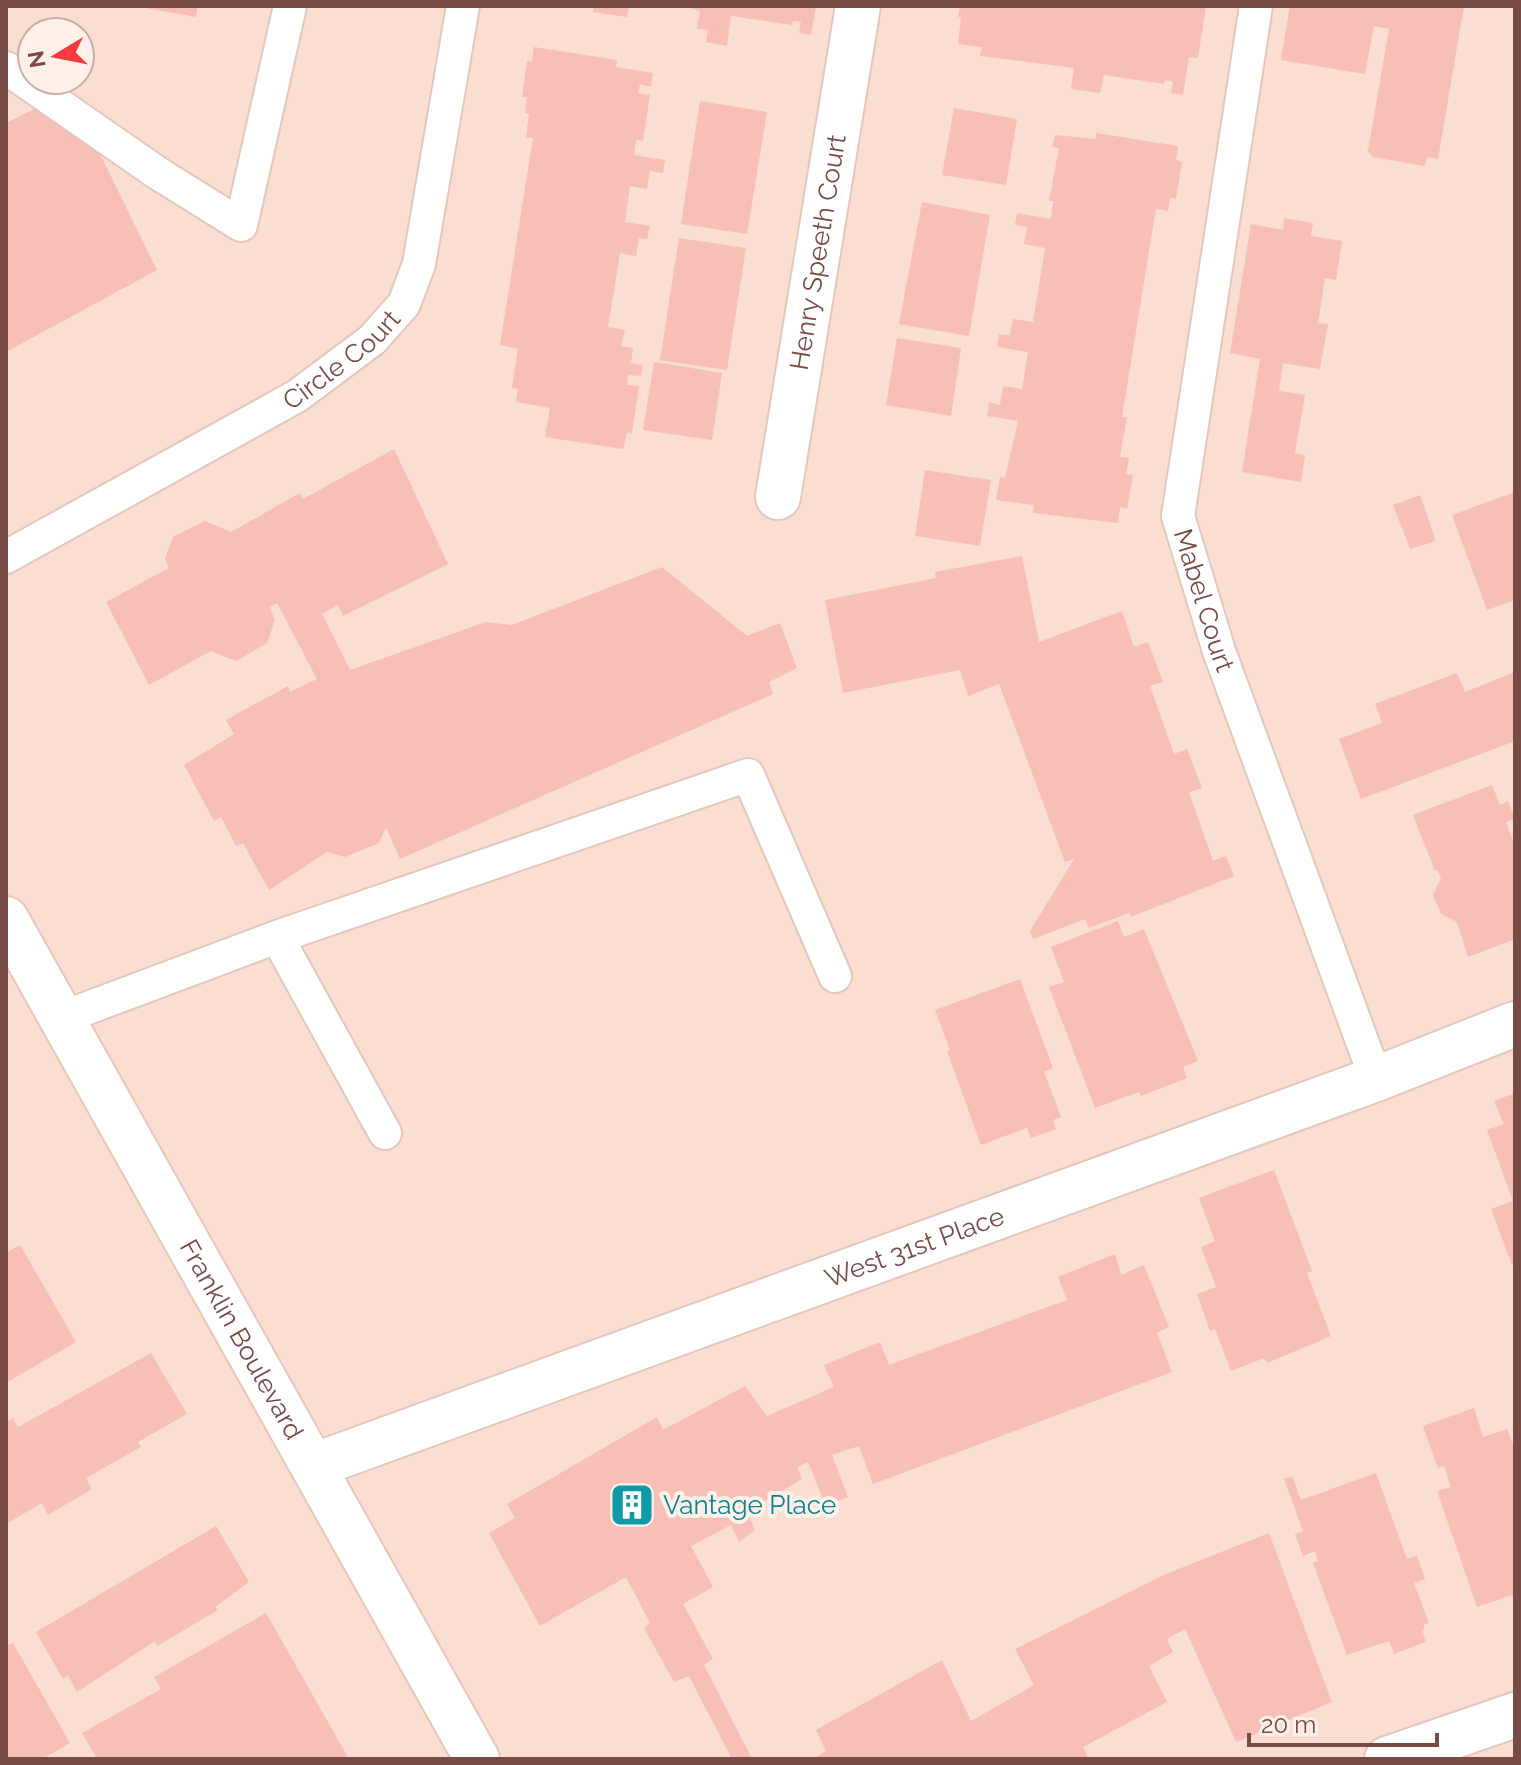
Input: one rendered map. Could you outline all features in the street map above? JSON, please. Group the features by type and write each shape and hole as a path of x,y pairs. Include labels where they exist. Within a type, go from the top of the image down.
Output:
{"street":[{"name":"Henry Speeth Court","path":"778,497 858,6"},
{"name":"Franklin Boulevard","path":"6,919 477,1759"},
{"name":"West 31st Place","path":"313,1466 1376,1079 1515,1024"},
{"path":"1387,1759 1450,1749 1515,1715"}],"lane":[{"path":"6,68 159,174 241,225 290,6"},
{"name":"Circle Court","path":"6,557 297,396 372,340 404,304 419,264 463,6"},
{"name":"Mabel Court","path":"1256,6 1178,516 1219,651 1376,1079"},
{"path":"61,1018 277,937 748,775 835,976"},
{"path":"277,937 385,1133"}],"shaded area":[{"path":"6,6 1515,6 1515,1759 6,1759"}],"building":[{"path":"135,6 198,6 196,17"},
{"path":"594,6 629,6 627,17 593,12"},
{"path":"683,6 816,6 811,35 799,33 801,22 793,21 792,25 731,16 727,46 706,42 708,30 697,29 700,11"},
{"path":"960,6 1206,6 1198,58 1189,57 1183,95 1171,93 1173,82 1165,80 1164,84 1104,75 1100,93 1071,89 1074,68 980,56 982,47 958,44"},
{"path":"1290,6 1464,6 1438,159 1427,157 1425,166 1373,157 1368,151 1389,29 1374,26 1365,74 1281,60"},
{"path":"534,47 617,60 616,67 653,73 651,87 640,84 638,93 650,95 643,141 636,140 634,155 665,160 663,173 650,171 647,189 630,186 625,222 650,226 647,239 639,238 636,256 620,253 608,327 625,330 621,346 633,348 631,363 643,365 641,376 628,375 627,385 639,386 632,433 627,432 623,449 545,437 550,408 516,402 518,389 512,388 518,349 500,345 533,138 526,137 529,114 525,113 527,97 522,97 527,61 532,62"},
{"path":"700,101 767,112 747,234 681,224"},
{"path":"40,106 93,140 157,270 6,352 6,123"},
{"path":"954,108 1017,119 1006,185 942,175"},
{"path":"1096,133 1178,146 1176,160 1182,162 1176,199 1170,198 1168,211 1156,209 1122,417 1127,417 1120,457 1129,458 1126,474 1133,475 1127,509 1120,507 1118,523 1033,513 1034,505 996,500 1000,477 1005,478 1018,421 987,416 989,402 1000,405 1003,386 1022,389 1028,352 997,347 999,334 1010,335 1013,319 1033,322 1045,248 1024,244 1027,227 1015,225 1017,213 1051,219 1053,201 1049,201 1059,148 1052,147 1055,135 1096,139"},
{"path":"922,202 990,215 969,336 899,324"},
{"path":"1284,218 1313,223 1311,236 1342,241 1336,280 1325,278 1318,323 1328,324 1320,369 1283,363 1279,391 1305,395 1295,453 1305,455 1301,482 1242,472 1260,359 1230,353 1251,224 1283,230"},
{"path":"679,238 746,248 727,370 660,360"},
{"path":"897,338 961,348 951,416 886,405"},
{"path":"654,362 722,373 712,440 643,430"},
{"path":"394,449 448,564 343,616 338,605 322,614 350,670 486,622 512,625 662,567 747,636 780,623 797,668 769,682 773,694 400,859 386,827 379,843 345,857 327,852 269,890 243,843 236,846 221,817 214,821 184,765 234,734 226,720 288,686 290,692 317,679 277,603 270,607 275,620 267,643 236,661 211,651 149,685 106,602 169,568 165,559 173,537 205,521 231,532 300,493 303,499"},
{"path":"925,470 991,480 980,546 915,536"},
{"path":"1515,492 1515,600 1487,610 1452,515"},
{"path":"1420,495 1436,541 1410,549 1393,505"},
{"path":"1022,556 1039,642 1122,611 1134,647 1148,642 1163,682 1150,686 1174,754 1187,749 1202,788 1189,792 1213,861 1226,856 1234,876 1131,917 1129,913 1089,928 1085,919 1033,939 1030,931 1074,859 1065,862 999,684 968,696 960,670 843,693 825,600 936,578 935,572"},
{"path":"1515,672 1515,741 1361,799 1339,739 1382,723 1375,704 1457,673 1465,692"},
{"path":"1492,785 1500,805 1508,801 1515,819 1506,822 1515,846 1515,939 1468,957 1457,922 1441,914 1433,895 1441,878 1437,869 1435,871 1413,815"},
{"path":"1118,921 1124,937 1144,929 1198,1061 1183,1067 1187,1078 1141,1096 1139,1092 1095,1108 1049,987 1064,982 1051,947"},
{"path":"1020,979 1053,1068 1044,1072 1061,1117 1053,1120 1056,1129 1031,1138 1027,1128 981,1145 935,1010"},
{"path":"1515,1093 1515,1264 1512,1265 1491,1209 1513,1201 1487,1130 1504,1124 1494,1101"},
{"path":"1274,1170 1312,1271 1307,1273 1331,1336 1267,1363 1264,1358 1231,1371 1215,1329 1210,1331 1197,1294 1216,1287 1201,1247 1215,1241 1199,1198"},
{"path":"20,1245 76,1342 6,1383 6,1253"},
{"name":"Vantage Place","path":"1115,1254 1121,1275 1144,1265 1169,1327 1157,1333 1172,1372 873,1484 859,1446 832,1455 848,1497 826,1506 808,1462 797,1467 802,1479 747,1512 755,1530 739,1542 731,1525 691,1546 713,1587 683,1604 713,1659 704,1665 752,1759 732,1759 689,1676 674,1682 644,1628 650,1623 626,1577 540,1626 489,1533 515,1518 507,1504 657,1417 663,1430 745,1386 767,1416 834,1387 824,1365 880,1342 889,1365 1067,1300 1058,1277"},
{"path":"151,1353 187,1414 138,1442 141,1447 86,1478 92,1489 48,1515 42,1503 6,1524 6,1422 13,1418 18,1427"},
{"path":"1474,1408 1483,1437 1507,1429 1515,1449 1515,1602 1512,1595 1477,1607 1437,1491 1451,1487 1444,1466 1438,1468 1423,1426"},
{"path":"1376,1473 1407,1559 1417,1556 1425,1579 1414,1583 1429,1623 1424,1624 1422,1630 1426,1642 1394,1654 1389,1641 1347,1655 1313,1563 1318,1561 1315,1551 1303,1556 1295,1534 1303,1531 1284,1479 1292,1476 1301,1500"},
{"path":"216,1526 249,1582 215,1607 218,1610 157,1646 155,1641 77,1692 68,1675 63,1679 36,1632"},
{"path":"1269,1533 1332,1702 1236,1742 1185,1629 1167,1639 1173,1652 1149,1666 1167,1702 1083,1747 1089,1759 813,1759 826,1751 816,1730 942,1660 971,1721 1034,1685 1015,1649 1166,1574"},
{"path":"266,1613 349,1759 97,1759 82,1733 161,1689 154,1677"},
{"path":"13,1643 70,1743 42,1759 6,1759 6,1646"}],"place":[{"name":"Vantage Place","path":"632,1505"}]}
